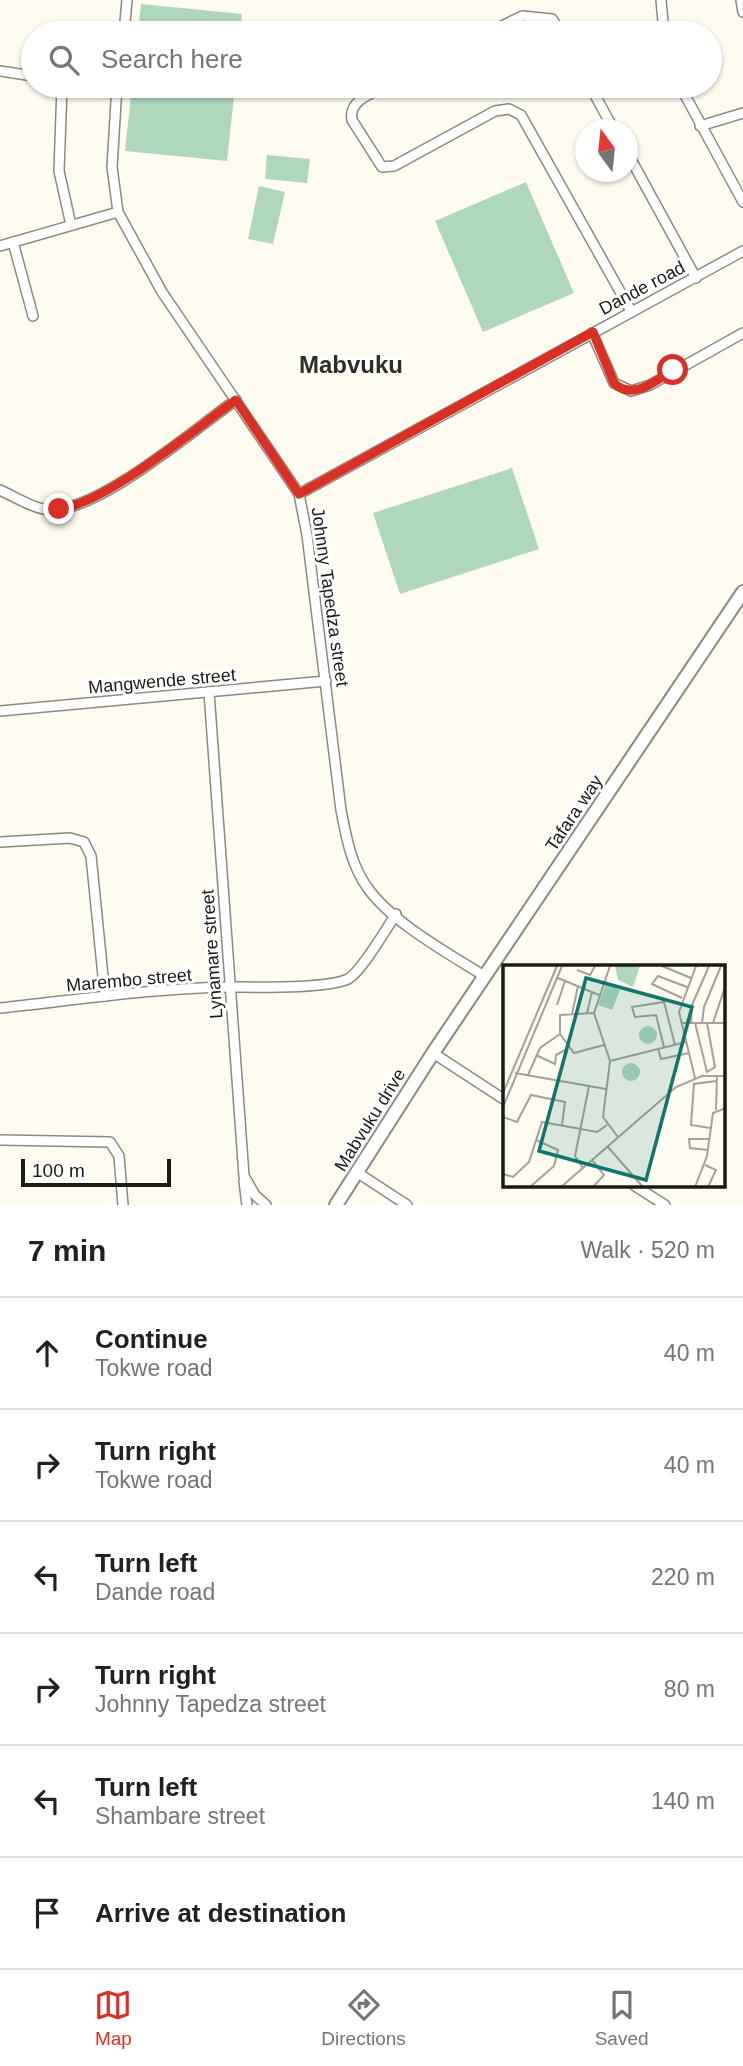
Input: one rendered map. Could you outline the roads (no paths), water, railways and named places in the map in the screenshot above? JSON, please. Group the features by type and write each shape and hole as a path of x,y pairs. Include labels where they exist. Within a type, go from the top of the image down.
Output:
{"street":[{"path":"125,21 127,0"},
{"path":"661,0 663,21"},
{"path":"741,0 743,12"},
{"path":"512,21 522,16 553,21"},
{"path":"0,71 21,74"},
{"path":"62,98 59,171 71,225"},
{"name":"Johnny Tapedza street","path":"116,98 112,167 118,212 140,257 299,494 346,839 368,888 396,915 484,976"},
{"path":"365,98 356,103 351,112 352,120 382,167 394,166 495,111 509,109 521,115 631,311"},
{"path":"597,98 608,119"},
{"path":"686,98 743,202"},
{"path":"701,125 743,113"},
{"path":"638,172 696,278"},
{"path":"0,246 118,212"},
{"path":"13,242 33,316"},
{"name":"Dande road","path":"299,494 743,251"},
{"path":"593,332 614,383 631,391 650,384 743,333"},
{"path":"0,490 48,509 65,508 95,498 236,400"},
{"name":"Tafara way","path":"433,1053 743,592"},
{"name":"Mangwende street","path":"0,711 326,681"},
{"name":"Lynamare street","path":"209,692 247,1205"},
{"path":"0,842 70,838 84,842 91,856 105,996"},
{"name":"Marembo street","path":"0,1008 105,996 230,987 283,987 348,978 396,915"},
{"path":"433,1053 503,1099"},
{"name":"Mabvuku drive","path":"336,1205 433,1053"},
{"path":"0,1140 110,1142 119,1156 123,1205"},
{"path":"358,1173 407,1205"},
{"path":"244,1176 255,1195 266,1205"},
{"path":"638,1188 664,1205"}],"district":[{"name":"Mabvuku","path":"351,364"}]}
